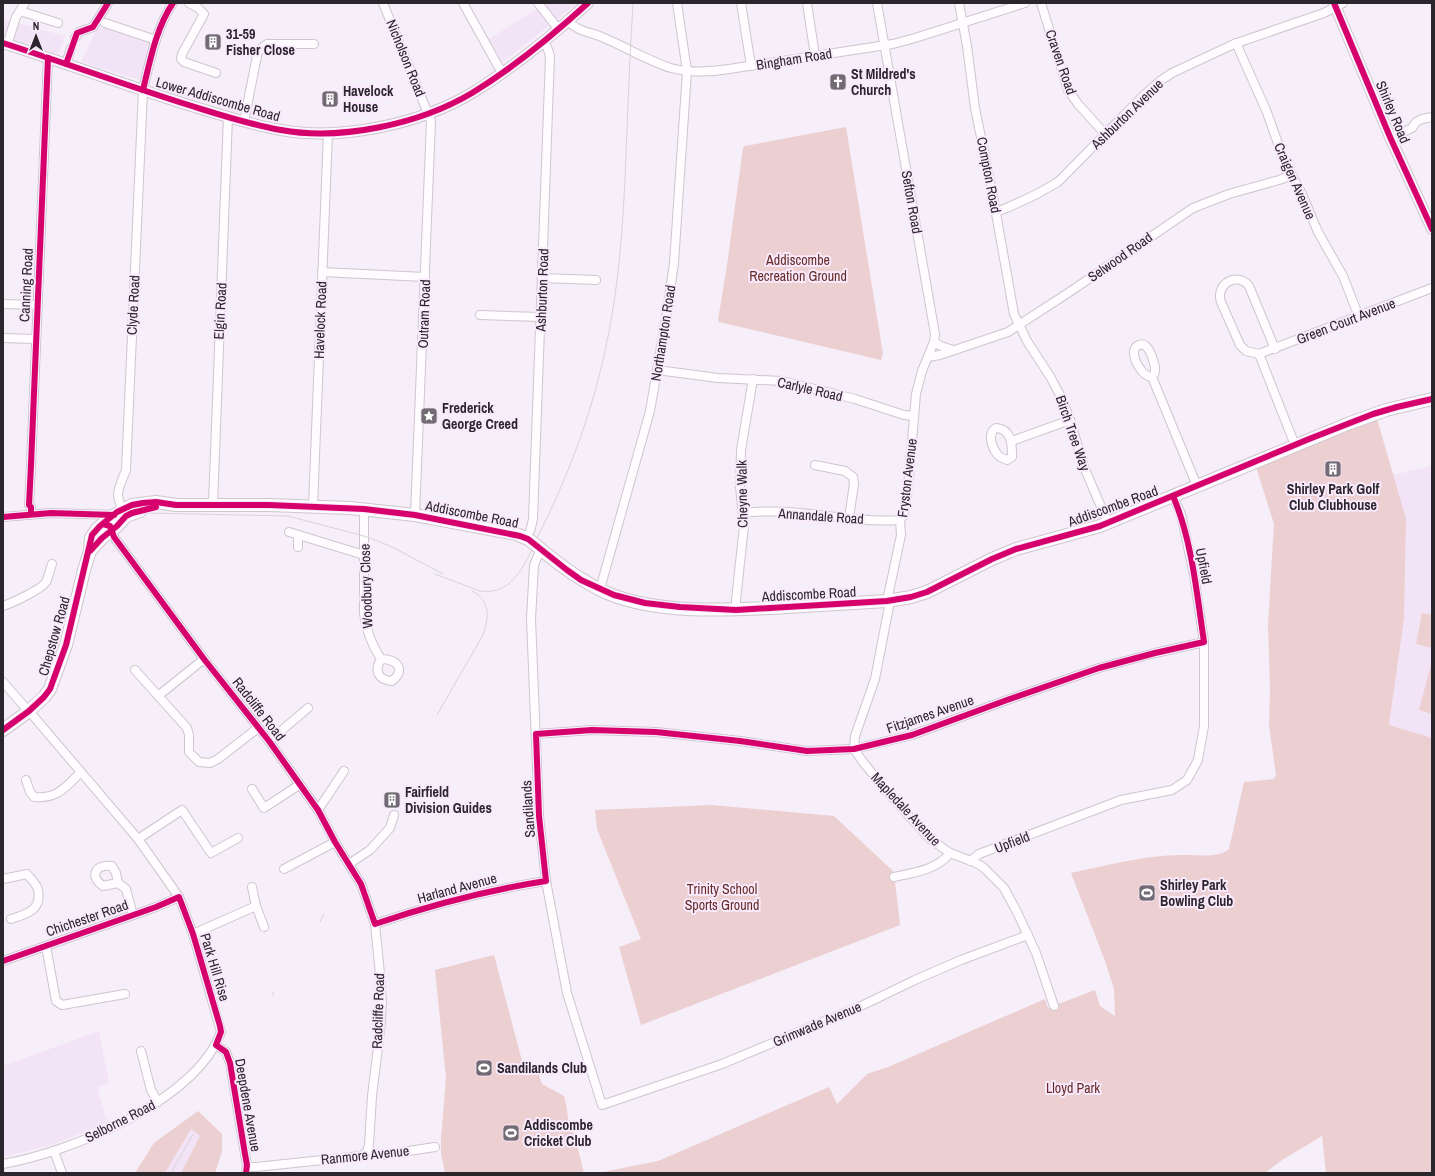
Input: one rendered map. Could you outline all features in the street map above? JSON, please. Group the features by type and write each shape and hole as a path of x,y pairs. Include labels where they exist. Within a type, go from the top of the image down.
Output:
{"highway":[{"name":"Addiscombe Road","path":"107,527 121,513 132,505 156,502 170,504 313,506 364,509 415,515 516,534 533,543 575,576 600,589 626,599 645,603 685,608 736,610 888,601 912,597 927,592 992,559 1018,548 1082,532 1108,523 1295,445 1379,412 1432,399"},
{"name":"Chepstow Road","path":"3,730 26,709 47,693 56,675 66,645 90,551 92,535 107,527"},
{"name":"Chepstow Road","path":"3,723 26,709"}],"main road":[{"name":"Lower Addiscombe Road","path":"5,44 228,118 281,130 328,133 377,127 429,114 472,93 502,73 559,30 588,3"},
{"name":"Shirley Road","path":"1337,4 1391,138 1431,224"}],"street":[{"path":"5,44 16,17 25,3"},
{"path":"75,38 79,32 93,27 108,3"},
{"name":"Clyde Road","path":"121,513 118,491 126,470 143,90 156,40 173,3"},
{"path":"189,3 198,8 204,14 182,54 181,59 184,62 216,73"},
{"name":"Nicholson Road","path":"383,3 429,114"},
{"path":"463,3 502,73"},
{"path":"538,3 559,30"},
{"name":"Northampton Road","path":"600,589 646,424 657,370 676,252 687,71 677,3"},
{"path":"741,3 751,66"},
{"path":"807,3 815,56"},
{"name":"Sefton Road","path":"877,3 935,334 934,342 928,357"},
{"name":"Compton Road","path":"959,3 975,108 996,212 1012,307 1019,326"},
{"name":"Bingham Road","path":"568,21 578,29 602,37 671,68 687,71 715,71 885,46 1025,3"},
{"name":"Craven Road","path":"1041,3 1068,90 1078,104 1105,134"},
{"name":"Ashburton Avenue","path":"996,212 1009,208 1039,194 1057,183 1070,172 1145,94 1164,78 1185,66 1236,43 1324,13 1337,4"},
{"path":"20,11 58,23"},
{"path":"105,23 156,40"},
{"name":"Ashburton Road","path":"533,543 531,528 533,520 550,56 547,47 543,42"},
{"name":"Craigen Avenue","path":"1236,43 1265,108 1281,153 1302,194 1318,232 1341,273 1359,317"},
{"path":"244,121 258,51 268,44 314,44"},
{"path":"66,64 72,48"},
{"name":"Canning Road","path":"31,514 31,507 29,505 35,339 43,196 48,58"},
{"name":"Outram Road","path":"415,515 431,121 429,114"},
{"name":"Elgin Road","path":"213,504 228,118"},
{"path":"1391,138 1412,128 1416,122 1422,119 1432,118"},
{"name":"Havelock Road","path":"313,506 328,133"},
{"name":"Selwood Road","path":"928,357 940,355 1000,336 1019,326 1194,208 1229,194 1292,175"},
{"path":"322,272 425,277"},
{"path":"542,278 596,280"},
{"path":"1274,349 1249,286 1241,280 1230,281 1222,287 1220,299 1240,346 1246,352 1259,354 1295,445"},
{"name":"Green Court Avenue","path":"1259,354 1432,288"},
{"path":"3,304 37,305"},
{"path":"480,315 541,317"},
{"name":"Birch Tree Way","path":"1019,326 1054,383 1064,403 1087,474 1108,523"},
{"path":"3,338 35,339"},
{"path":"934,342 953,350"},
{"name":"Fryston Avenue","path":"888,601 900,539 900,520 903,517 904,512 917,387 928,357"},
{"name":"Carlyle Road","path":"657,370 718,378 789,382 904,415 914,416"},
{"path":"1152,378 1197,486"},
{"name":"Cheyne Walk","path":"736,610 743,544 743,513 740,486 742,449 754,380"},
{"path":"1012,441 1070,420"},
{"path":"815,464 845,471 853,477 854,484 849,518"},
{"name":"Upfield","path":"970,861 979,854 1121,800 1172,790 1187,780 1198,760 1204,726 1204,642 1194,576 1181,514 1173,496"},
{"name":"Woodbury Close","path":"364,509 365,626 369,638 381,659"},
{"name":"Addiscombe Road","path":"3,517 51,513 121,513"},
{"name":"Annandale Road","path":"743,513 792,513 849,518 900,520"},
{"name":"Radcliffe Road","path":"107,527 204,659 268,740 318,810 335,842 362,884 375,924 382,1003 372,1096 370,1145 367,1152"},
{"path":"289,532 364,555"},
{"path":"298,535 298,547"},
{"name":"Sandilands","path":"533,543 534,561 532,572 530,619 539,816 546,881 567,993 602,1105"},
{"path":"3,606 14,602 45,584 52,564"},
{"path":"854,749 854,736 875,680 888,601"},
{"name":"Fitzjames Avenue","path":"536,734 592,730 656,732 740,741 807,751 854,749 912,735 1099,668 1204,642"},
{"path":"158,696 204,659"},
{"path":"135,670 187,728 189,735 189,752 199,762 210,763 218,759 258,728"},
{"name":"Park Hill Rise","path":"3,682 138,839 179,897 193,934 220,1026 221,1032 216,1045"},
{"path":"268,740 308,708"},
{"name":"Mapledale Avenue","path":"854,749 862,762 898,805 930,839 950,854 977,864 989,872 1006,890 1018,912 1036,953 1054,1006"},
{"path":"318,810 344,771"},
{"path":"26,780 30,792 34,797 45,797 61,792 80,773"},
{"path":"252,789 264,808 299,785"},
{"path":"138,839 182,810 211,853 238,838"},
{"path":"349,864 370,850 390,828 394,815"},
{"path":"284,869 335,842"},
{"path":"894,878 917,873 929,868 945,860 950,854"},
{"path":"3,879 27,874 38,888 38,901 36,906 27,914 11,919"},
{"name":"Harland Avenue","path":"375,924 447,902 505,887 546,881"},
{"path":"118,883 126,889 133,915"},
{"path":"252,887 256,906 264,927"},
{"name":"Chichester Road","path":"3,961 156,907 179,897"},
{"path":"193,934 256,906"},
{"name":"Grimwade Avenue","path":"602,1105 652,1089 729,1061 854,1009 961,960 1028,934"},
{"path":"46,946 56,1000 62,1005 125,994"},
{"name":"Selborne Road","path":"3,1164 54,1151 106,1130 158,1102 170,1094 194,1073 216,1045"},
{"name":"Deepdene Avenue","path":"216,1045 226,1052 230,1063 247,1169"},
{"path":"141,1051 152,1090 158,1102"},
{"name":"Ranmore Avenue","path":"247,1169 251,1167 361,1156 367,1152 382,1155 435,1147"},
{"path":"54,1151 62,1173"}],"shaded area":[{"path":"546,3 578,3 503,62 489,39"},
{"path":"3,19 65,36 58,54 3,36"},
{"path":"102,23 153,40 140,80 81,62 95,33"},
{"path":"1432,466 1432,738 1389,725 1404,619 1406,519 1393,475"},
{"path":"99,1031 109,1083 97,1087 107,1123 52,1145 3,1157 3,1066"},
{"path":"191,1129 200,1136 181,1173 165,1173"}],"green space":[{"name":"Addiscombe Recreation Ground","path":"846,127 883,354 881,360 719,322 718,320 743,148 745,146"},
{"name":"Lloyd Park","path":"1377,419 1406,519 1404,619 1389,725 1432,738 1432,1173 1326,1173 1322,1136 1282,1160 1265,1173 598,1173 658,1161 829,1087 837,1104 867,1074 888,1067 1045,999 1048,1008 1095,990 1100,1006 1115,1016 1114,989 1105,961 1071,873 1143,858 1172,855 1215,855 1229,849 1244,782 1274,779 1276,775 1269,725 1270,689 1268,624 1274,524 1256,467"},
{"path":"1422,613 1432,615 1432,648 1416,644"},
{"path":"1432,661 1432,714 1419,710"},
{"name":"Trinity School Sports Ground","path":"712,805 834,816 894,872 900,925 641,1025 619,947 641,939 597,829 595,810"},
{"name":"Sandilands Club","path":"494,955 526,1076 538,1072 542,1084 564,1096 568,1119 571,1122 584,1173 445,1173 441,1153 441,1139 446,1078 435,970"},
{"path":"198,1111 222,1134 222,1152 215,1173 181,1173 200,1136 191,1129 165,1173 135,1173 154,1143"}],"tram line":[{"path":"435,574 480,591 492,591 503,588 519,573 525,563 553,506 575,453 593,399 607,344 618,274 622,234 633,3"},
{"path":"3,515 50,511 288,516 378,541 443,574"},
{"path":"437,715 483,635 485,628 487,610 483,600 472,591"},
{"path":"320,922 324,914"},
{"path":"272,996 274,992"},
{"path":"171,1173 193,1134"}],"cycle path":[{"path":"66,64 77,33 93,27 108,3"},
{"path":"143,90 158,34 173,3"},
{"path":"3,43 157,95 242,121 281,130 304,133 329,133 380,127 405,121 451,104 472,93 517,62 588,3"},
{"path":"1334,3 1390,137 1432,229"},
{"path":"31,514 31,507 29,505 48,58"},
{"path":"3,730 29,711 50,689 66,645 92,535 100,526 117,512 132,505 156,502 176,505 269,505 364,509 415,515 520,536 528,539 581,580 614,595 645,603 680,607 736,610 887,601 911,597 927,592 992,559 1016,549 1100,526 1373,414 1432,399"},
{"path":"103,524 110,526 114,537 204,659 269,741 318,810 335,842 361,884 375,924 460,899 546,881 539,816 536,734 592,730 656,732 740,741 807,751 854,749 912,735 1099,668 1204,642 1189,549 1180,513 1173,496"},
{"path":"90,551 126,516 156,507"},
{"path":"3,517 51,513 114,515"},
{"path":"3,961 156,907 179,897 193,934 220,1026 221,1032 216,1045 226,1052 230,1063 247,1165 246,1173"}],"place":[{"name":"31-59 Fisher Close","path":"213,42"},
{"name":"St Mildred's Church","path":"838,82"},
{"name":"Havelock House","path":"330,99"},
{"name":"Frederick George Creed","path":"429,416"},
{"name":"Shirley Park Golf Club Clubhouse","path":"1333,469"},
{"name":"Fairfield Division Guides","path":"392,800"},
{"name":"Shirley Park Bowling Club","path":"1147,893"},
{"name":"Sandilands Club","path":"484,1068"},
{"name":"Addiscombe Cricket Club","path":"511,1133"}]}
